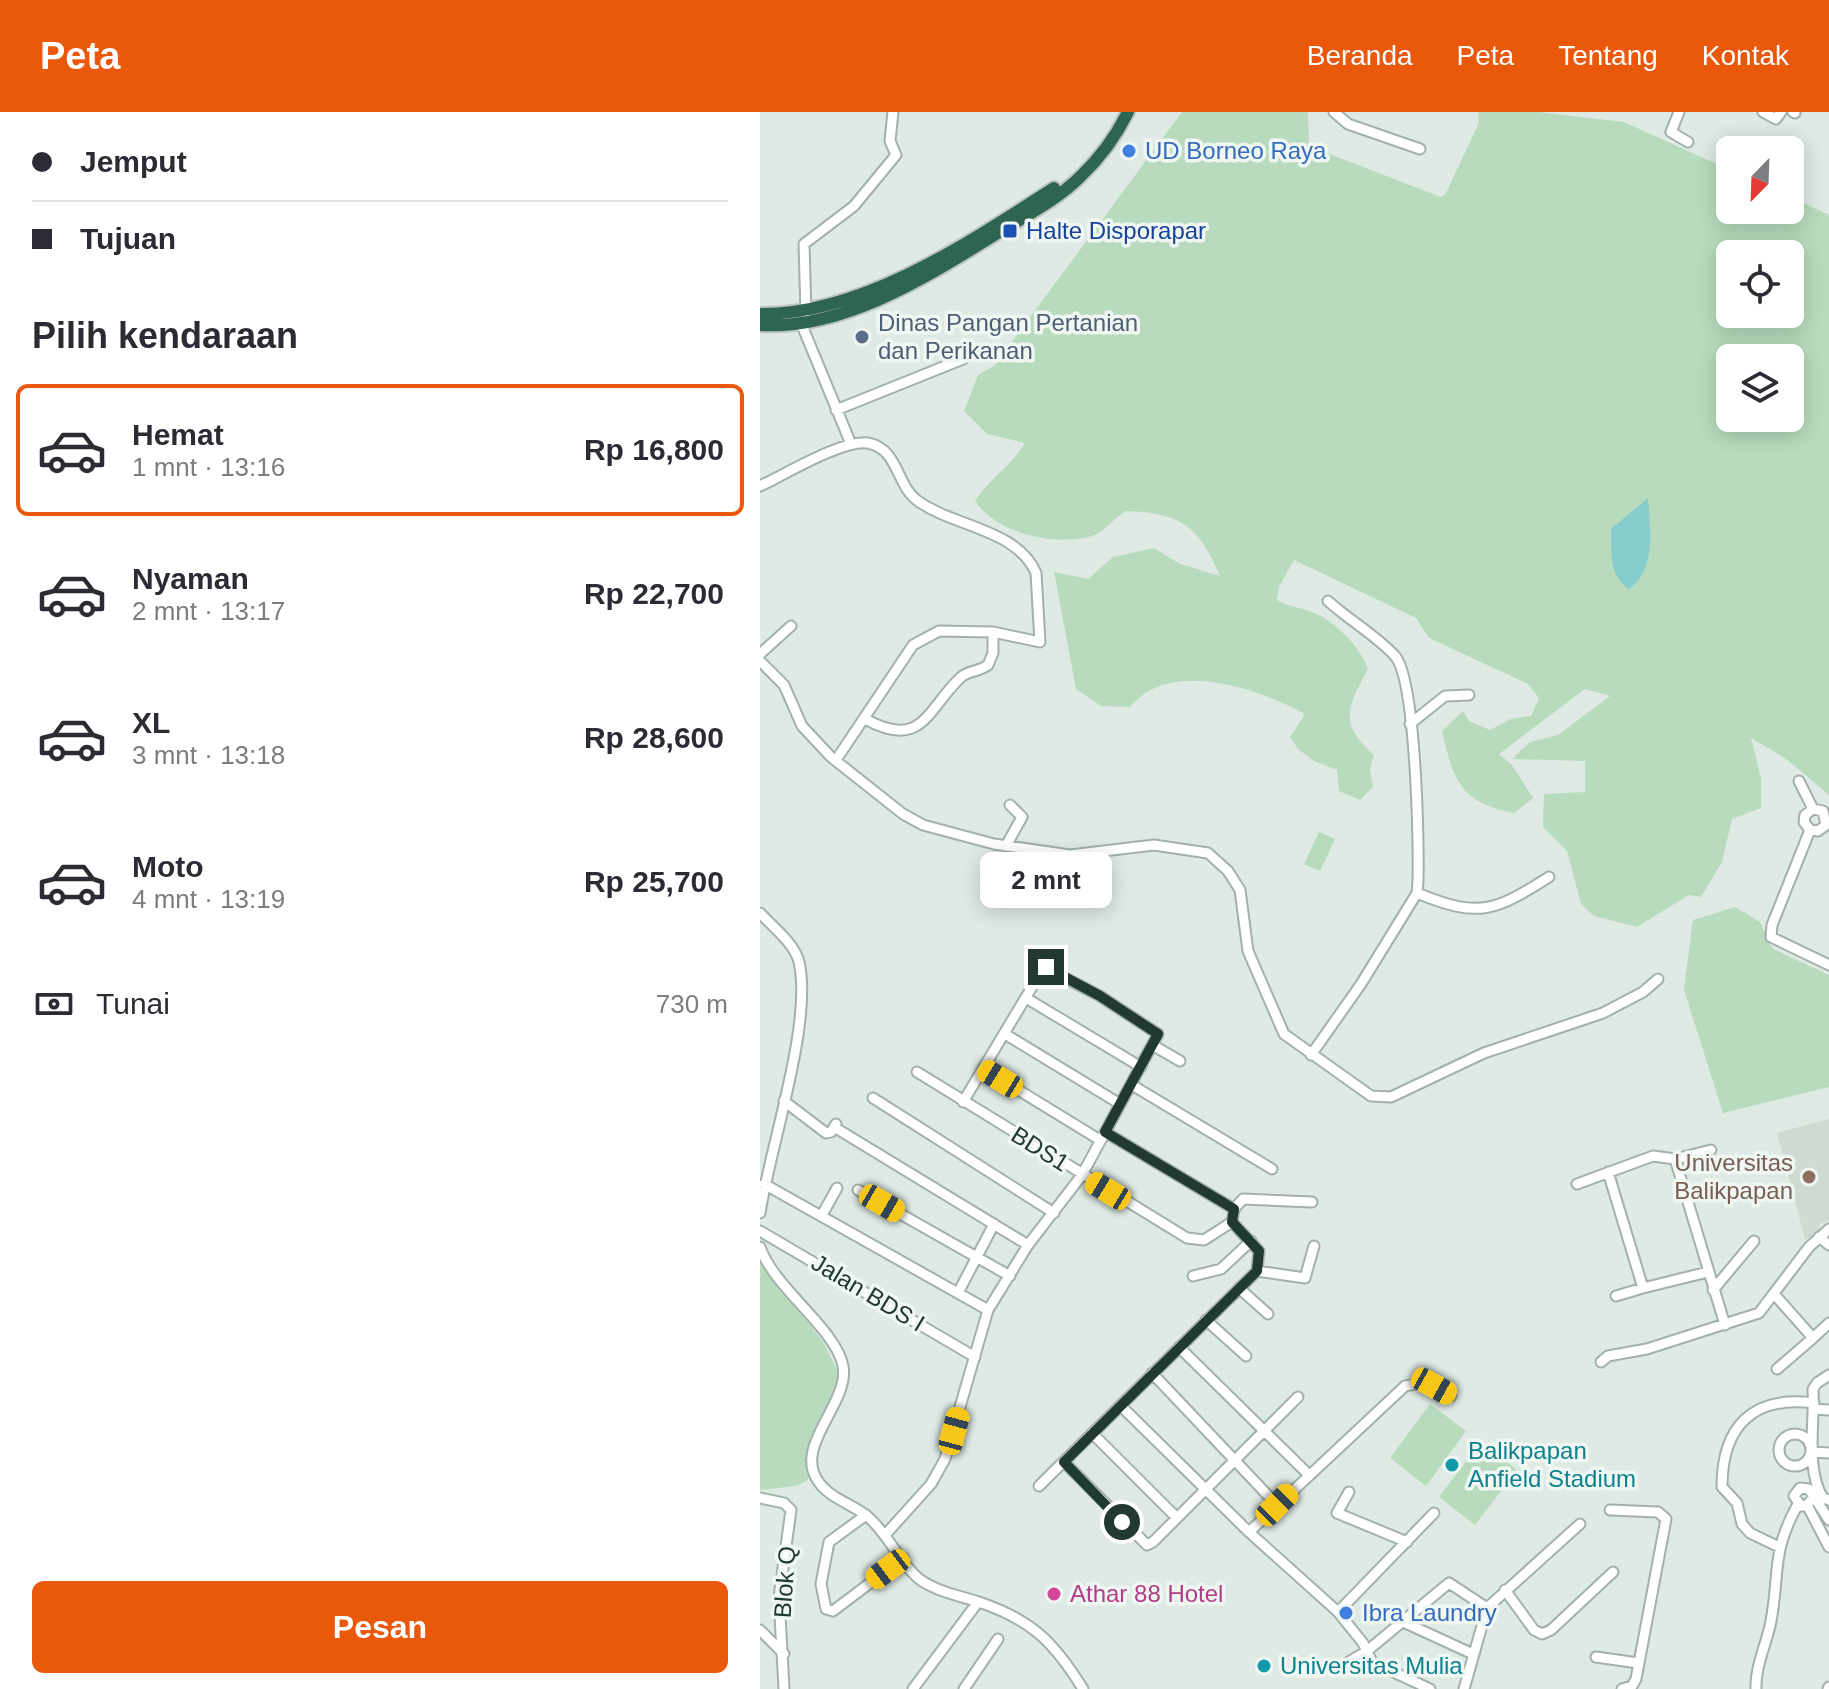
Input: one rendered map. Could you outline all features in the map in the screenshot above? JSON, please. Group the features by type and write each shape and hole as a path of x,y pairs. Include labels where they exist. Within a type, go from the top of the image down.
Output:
{"highway":[{"path":"760,314 803,318 901,277 1054,189 1089,156 1119,112"},
{"path":"760,325 849,310 905,287 1044,205 1094,162 1128,112"}],"street":[{"path":"851,444 803,318 804,244 854,206 896,155 890,141 893,112"},
{"path":"1334,112 1348,124 1420,149"},
{"path":"1679,112 1671,132 1688,142"},
{"path":"1763,112 1776,119 1781,112"},
{"path":"836,410 963,359"},
{"path":"760,486 851,444 865,443 887,453 909,493 920,503 1025,554 1036,573 1040,642 993,632 939,631 922,638 913,645 836,760"},
{"path":"1311,1055 1361,984 1417,893 1419,820 1406,680 1397,658 1328,601"},
{"path":"760,654 791,626"},
{"path":"865,719 898,732 923,723 962,676 988,665 993,653 993,632"},
{"path":"760,661 784,685 802,726 836,760 903,814 923,825 1006,846 1070,855 1154,845 1208,853 1228,871 1240,890 1248,951 1284,1034 1371,1096 1391,1097 1484,1053 1613,1009 1658,979"},
{"path":"1410,724 1445,696 1469,695"},
{"path":"1799,781 1813,809"},
{"path":"1006,846 1022,817 1010,805"},
{"path":"1810,830 1821,830 1827,821 1823,811 1813,809"},
{"path":"1810,830 1804,819 1813,809"},
{"path":"1810,830 1772,925 1771,937 1829,965"},
{"path":"1417,893 1444,904 1491,909 1549,877"},
{"path":"760,913 799,960 798,1021 784,1101 765,1154 760,1213"},
{"path":"886,1534 931,1484 945,1459 988,1310 1028,1245 1082,1175 1158,1034 1151,1027 1046,967 963,1102"},
{"path":"1026,998 1141,1067"},
{"path":"1005,1034 1120,1104"},
{"path":"1154,1046 1180,1061"},
{"path":"984,1069 1234,1209"},
{"name":"BDS1","path":"917,1072 1194,1241 1204,1240 1232,1222"},
{"path":"1132,1085 1272,1169"},
{"path":"873,1098 1054,1213"},
{"path":"784,1101 826,1133 838,1127 1028,1245"},
{"path":"1577,1184 1653,1156 1675,1159 1711,1150"},
{"path":"1675,1159 1725,1325"},
{"path":"1608,1172 1643,1288"},
{"path":"764,1184 988,1310"},
{"path":"822,1215 837,1188"},
{"path":"858,1190 1010,1276"},
{"path":"1039,1486 1257,1271 1259,1251 1232,1222 1234,1209 1243,1199 1312,1202"},
{"path":"958,1293 994,1224"},
{"path":"1601,1362 1608,1356 1647,1349 1759,1313 1819,1237 1829,1229"},
{"name":"Jalan BDS I","path":"760,1231 975,1357"},
{"path":"1819,1237 1829,1245"},
{"path":"1193,1276 1216,1272 1251,1241"},
{"path":"1713,1290 1754,1241"},
{"path":"1257,1271 1305,1278 1314,1246"},
{"path":"760,1247 771,1269 833,1346 843,1364 842,1382 815,1449 813,1472 825,1490 866,1515 886,1534 916,1575 933,1587 1018,1616 1040,1634 1083,1689"},
{"path":"1616,1296 1708,1272"},
{"path":"1239,1288 1268,1314"},
{"path":"1775,1295 1813,1338"},
{"path":"1206,1320 1246,1356"},
{"path":"1777,1369 1829,1323"},
{"path":"1179,1347 1308,1474"},
{"path":"1152,1373 1277,1505"},
{"path":"1829,1375 1817,1383 1813,1452 1818,1486 1823,1498 1829,1500"},
{"path":"1249,1532 1405,1386 1420,1383 1434,1386 1451,1396"},
{"path":"1064,1462 1142,1542 1153,1542 1298,1397"},
{"path":"1779,1547 1750,1533 1742,1524 1737,1503 1722,1487 1722,1458 1727,1441 1754,1413 1772,1403 1790,1400 1829,1410"},
{"path":"1122,1407 1249,1532 1338,1612 1375,1664 1430,1689"},
{"path":"1092,1433 1177,1518"},
{"path":"1813,1452 1829,1453"},
{"path":"1797,1468 1802,1488"},
{"path":"1756,1689 1771,1622 1779,1547 1806,1502 1809,1489 1802,1488"},
{"path":"1802,1488 1794,1496 1829,1520"},
{"path":"1349,1492 1333,1510 1407,1542"},
{"name":"Blok Q","path":"760,1498 784,1503 791,1510 779,1597 784,1689"},
{"path":"1806,1502 1829,1547"},
{"path":"1610,1510 1649,1511 1665,1516 1634,1684 1622,1689"},
{"path":"1338,1612 1434,1513"},
{"path":"866,1515 829,1542 821,1584 826,1609 833,1611 903,1558"},
{"path":"1464,1689 1487,1608 1580,1524"},
{"path":"1505,1590 1534,1630 1542,1634 1551,1630 1613,1572"},
{"path":"1345,1664 1367,1651 1449,1583 1487,1608"},
{"path":"913,1689 978,1602"},
{"path":"1401,1621 1473,1654"},
{"path":"760,1630 784,1654"},
{"path":"964,1689 998,1639"},
{"path":"1596,1657 1638,1663"}],"shaded area":[{"name":"Universitas Balikpapan","path":"1829,1119 1829,1221 1819,1224 1821,1234 1805,1239 1777,1133"}],"green space":[{"path":"1182,112 1308,112 1309,146 1441,197 1445,195 1479,123 1478,112 1539,112 1624,122 1716,164 1716,224 1804,224 1804,203 1829,215 1829,795 1785,758 1751,738 1761,778 1761,808 1732,819 1722,862 1701,897 1689,895 1637,927 1594,916 1581,904 1567,851 1543,827 1544,794 1585,792 1585,761 1512,759 1530,742 1558,735 1610,696 1585,689 1499,754 1512,765 1533,798 1514,813 1482,803 1462,787 1451,764 1442,731 1463,711 1469,721 1490,730 1511,719 1531,716 1539,698 1528,684 1429,638 1416,618 1294,560 1279,587 1277,600 1330,622 1353,644 1368,669 1355,694 1350,715 1355,734 1374,755 1370,769 1373,787 1360,800 1339,791 1337,770 1314,761 1298,749 1290,737 1305,714 1250,690 1207,681 1186,681 1149,691 1130,707 1101,706 1076,689 1054,572 1088,579 1113,557 1154,548 1180,564 1220,576 1196,534 1174,519 1161,515 1126,511 1092,536 1061,540 1027,535 997,522 984,512 975,501 1025,443 987,434 964,411 978,375 994,366"},
{"path":"1319,832 1335,839 1320,871 1304,864"},
{"path":"1735,907 1760,922 1773,949 1829,975 1829,1087 1723,1113 1684,990 1693,920"},
{"path":"760,1260 824,1343 837,1370 838,1382 810,1438 808,1480 796,1486 760,1490"},
{"path":"1430,1404 1466,1431 1426,1486 1390,1458"},
{"path":"1481,1442 1517,1470 1475,1525 1439,1497"}],"water":[{"path":"1648,498 1648,559 1638,581 1629,589 1614,570 1611,529"}],"place":[{"name":"UD Borneo Raya","path":"1129,151"},
{"name":"Halte Disporapar","path":"1010,231"},
{"name":"Dinas Pangan Pertanian dan Perikanan","path":"862,337"},
{"name":"Universitas Balikpapan","path":"1809,1177"},
{"name":"Balikpapan Anfield Stadium","path":"1452,1465"},
{"name":"Athar 88 Hotel","path":"1054,1594"},
{"name":"Ibra Laundry","path":"1346,1613"},
{"name":"Universitas Mulia","path":"1264,1666"}],"route":[{"path":"1046,967 1100,996 1158,1034 1158,1040 1105,1132 1234,1209 1232,1222 1259,1251 1260,1258 1257,1271 1064,1462 1122,1522"}]}
